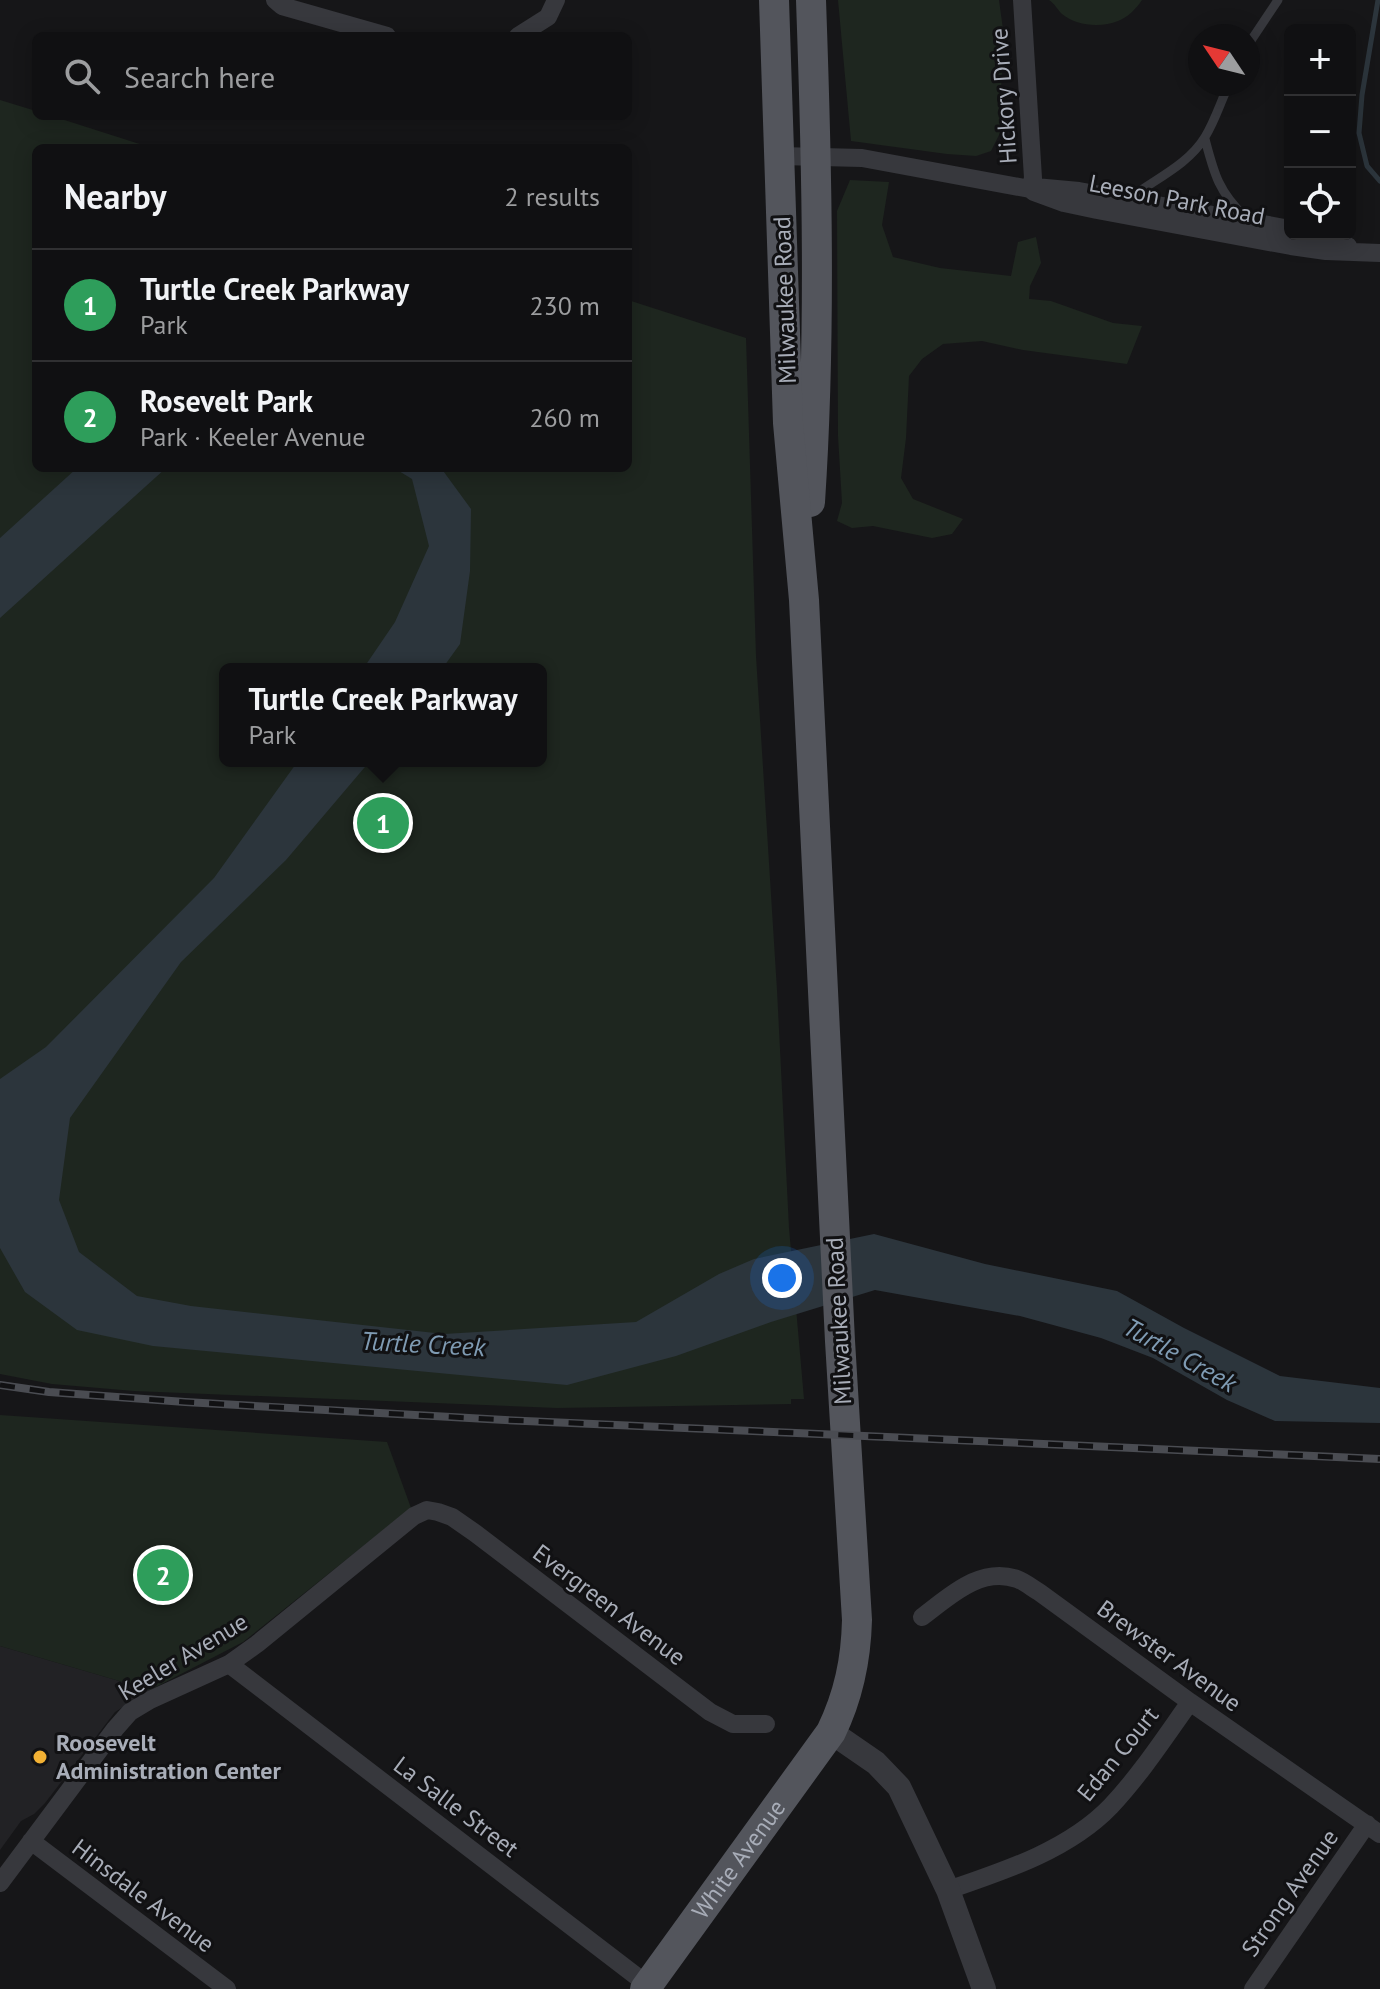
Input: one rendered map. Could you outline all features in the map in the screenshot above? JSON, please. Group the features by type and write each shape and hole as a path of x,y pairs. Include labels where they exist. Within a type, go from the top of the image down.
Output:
{"main road":[{"name":"Milwaukee Road","path":"774,0 788,423 804,600 840,1341 857,1620 854,1666 841,1712 831,1732"},
{"name":"Milwaukee Road","path":"804,600 815,423 818,251 811,0"},
{"name":"White Avenue","path":"649,1988 831,1732"}],"street":[{"path":"275,0 282,6 373,32"},
{"path":"524,32 548,17 556,0"},
{"name":"Hickory Drive","path":"1022,0 1033,178 1030,189"},
{"name":"Leeson Park Road","path":"780,156 862,158 1030,189 1064,203 1112,213 1303,248 1373,253"},
{"name":"Leeson Park Road","path":"1030,189 1079,191 1284,228"},
{"name":"Leeson Park Road","path":"1331,240 1373,253"},
{"name":"Keeler Avenue","path":"0,1883 130,1712 229,1664 382,1540 427,1510"},
{"name":"Evergreen Avenue","path":"427,1510 452,1517 475,1533 710,1712 733,1724 766,1724"},
{"name":"Brewster Avenue","path":"922,1617 960,1588 988,1576 1016,1579 1039,1592 1373,1829"},
{"name":"La Salle Street","path":"229,1664 649,1988"},
{"name":"Edan Court","path":"948,1890 998,1873 1052,1848 1101,1816 1190,1702"},
{"path":"831,1732 876,1763 899,1787 948,1890 984,1989"},
{"name":"Strong Avenue","path":"1253,1989 1373,1829"},
{"name":"Hinsdale Avenue","path":"31,1841 227,1989"}],"lane":[{"path":"1260,27 1278,0"},
{"path":"1127,200 1181,164 1205,139 1224,96"},
{"path":"1205,139 1214,175 1221,188 1229,202 1250,222"}],"shaded area":[{"path":"838,0 999,0 1004,37 1000,133 991,151 976,156 947,154 851,141"},
{"path":"1049,0 1142,0 1121,20 1097,25 1068,18"},
{"path":"0,100 32,110 32,120 64,120 140,144 32,144 32,472 632,472 632,301 746,338 756,656 789,1228 804,1399 791,1399 791,1404 557,1408 134,1391 52,1384 0,1374"},
{"path":"850,180 889,182 882,225 893,257 940,268 1011,276 1018,242 1036,237 1041,263 1030,286 1029,299 1051,301 1113,323 1142,326 1127,364 1023,350 982,341 943,344 922,359 909,376 901,478 913,499 963,519 952,534 932,538 873,526 852,528 837,521 842,503 838,436 837,211"},
{"path":"0,1415 387,1442 411,1508 243,1642 150,1690 0,1646"},
{"name":"Roosevelt Administration Center","path":"0,1646 150,1690 115,1712 45,1803 21,1821 0,1850"}],"water":[{"path":"73,472 162,472 0,618 0,538"},
{"path":"401,472 444,472 471,509 470,571 460,644 446,663 367,663 395,622 429,546 412,479"},
{"name":"Turtle Creek","path":"294,767 365,767 286,860 181,962 70,1118 59,1200 79,1252 137,1296 191,1306 444,1334 636,1322 719,1274 754,1259 874,1234 985,1264 1117,1291 1280,1376 1380,1388 1380,1423 1275,1421 1227,1400 1153,1358 1101,1338 1020,1316 875,1290 676,1356 567,1385 153,1346 77,1330 25,1292 0,1248 0,1079 46,1047 214,878"}],"waterway":[{"path":"1378,0 1362,95 1359,133 1367,166 1380,181"}],"railway":[{"path":"0,1385 49,1392 185,1402 505,1420 1380,1459"}],"place":[{"name":"Turtle Creek Parkway","path":"383,823"},
{"name":"Rosevelt Park","path":"163,1575"},
{"name":"Roosevelt Administration Center","path":"40,1757"}]}
